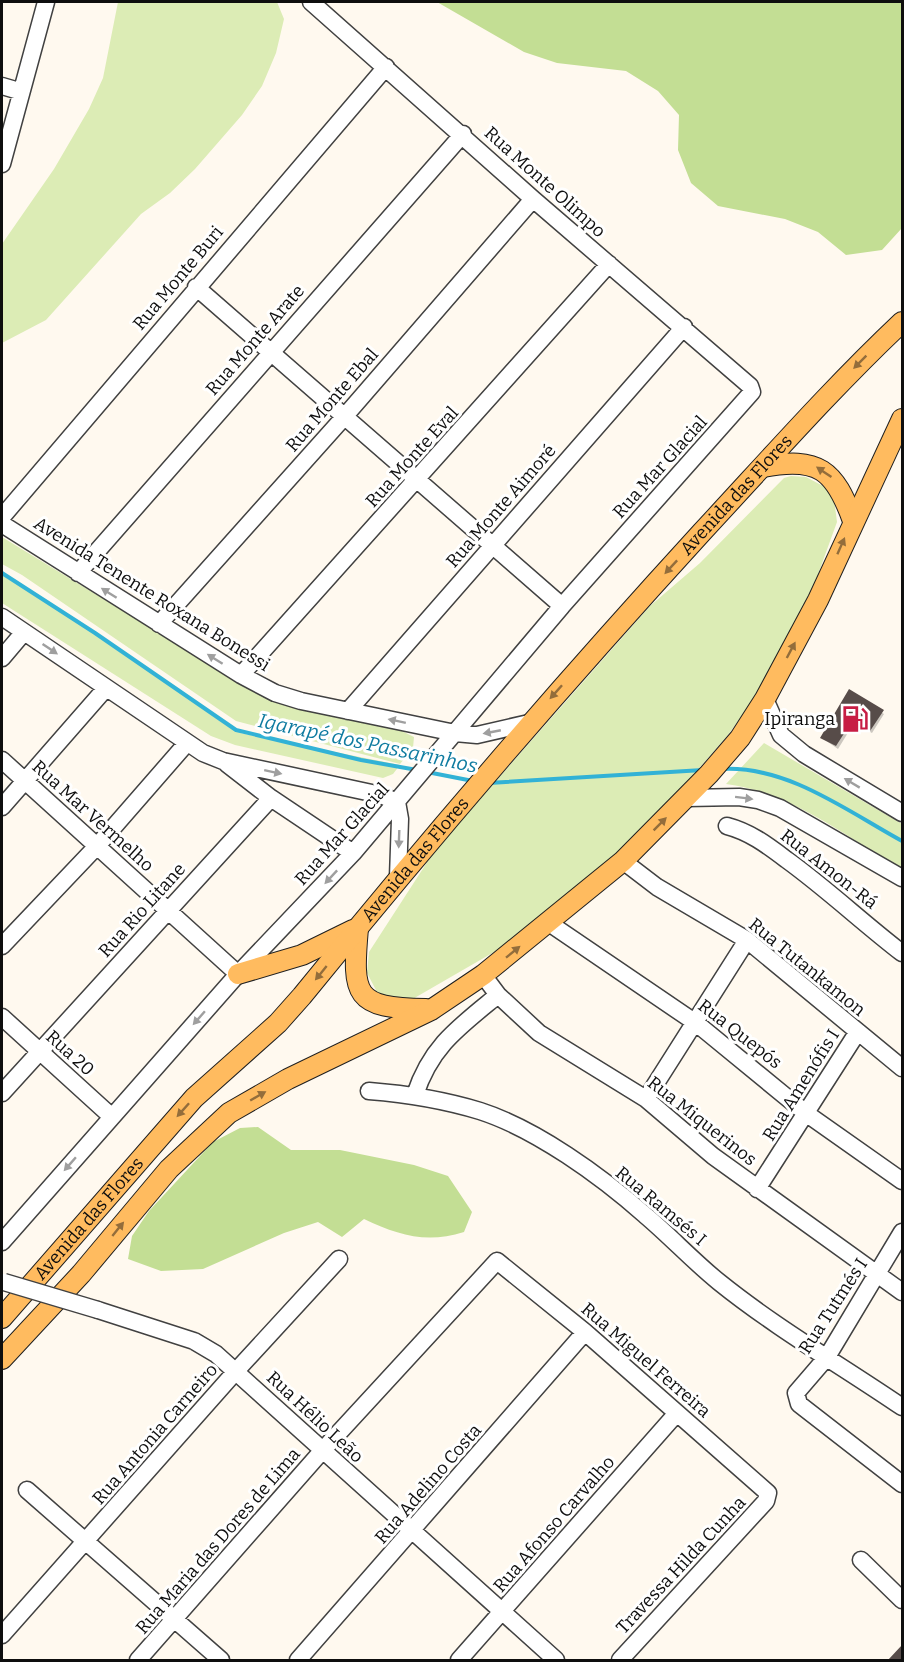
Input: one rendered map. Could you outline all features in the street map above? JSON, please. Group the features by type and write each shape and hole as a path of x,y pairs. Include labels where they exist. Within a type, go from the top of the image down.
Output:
{"main road":[{"name":"Avenida das Flores","path":"2,1318 194,1098 278,1023 529,723 842,380 903,322"},
{"name":"Avenida das Flores","path":"2,1359 81,1274 169,1169 229,1113 288,1079 431,1010 483,975 623,861 686,798 740,738 765,699 818,600 853,521 903,419"},
{"path":"763,467 798,462 827,472 844,496 853,521"},
{"path":"238,974 302,955 358,928 356,981 364,996 389,1009 431,1010"}],"street":[{"path":"2,164 46,2"},
{"name":"Rua Monte Olimpo","path":"311,2 463,134 533,199 684,327 750,386 752,392"},
{"name":"Rua Monte Buri","path":"2,517 386,67"},
{"path":"2,86 20,91"},
{"name":"Rua Monte Arate","path":"78,573 463,134"},
{"name":"Rua Monte Ebal","path":"159,624 345,416 533,199"},
{"name":"Rua Monte Eval","path":"241,675 609,264"},
{"path":"196,287 562,606"},
{"name":"Rua Monte Aimoré","path":"348,711 684,327"},
{"name":"Rua Mar Glacial","path":"2,1242 238,974 353,853 562,606 752,392"},
{"name":"Avenida Tenente Roxana Bonessi","path":"2,524 241,675 275,693 455,733 477,735 529,723"},
{"path":"2,617 186,744 223,761 381,795 397,802 400,819 398,877"},
{"path":"2,657 24,632"},
{"path":"2,807 106,688"},
{"path":"765,699 781,735 804,754 903,813"},
{"path":"2,946 98,845 186,744"},
{"name":"Rua Mar Vermelho","path":"2,760 238,974"},
{"path":"223,761 271,798 353,853"},
{"path":"686,798 739,797 758,800 780,808 903,878"},
{"name":"Rua Rio Litane","path":"2,1093 271,798"},
{"name":"Rua Amon-Rá","path":"727,826 746,831 767,845 817,882 903,952"},
{"name":"Rua Tutankamon","path":"623,861 657,887 747,940 857,1033 903,1068"},
{"name":"Rua Quepós","path":"549,923 696,1023 807,1114 903,1181"},
{"path":"646,1099 747,940"},
{"name":"Rua Miquerinos","path":"483,975 498,996 560,1048 646,1099 713,1156 903,1292"},
{"path":"415,1095 427,1063 450,1033 498,996"},
{"name":"Rua 20","path":"2,1017 112,1117"},
{"name":"Rua Amenófis I","path":"757,1189 857,1033"},
{"name":"Rua Ramsés I","path":"369,1091 415,1095 480,1112 507,1122 575,1162 643,1213 719,1282 903,1407"},
{"name":"Rua Tutmés I","path":"903,1232 827,1357 796,1393 796,1400 903,1484"},
{"name":"Rua Antonia Carneiro","path":"2,1635 236,1371 339,1259"},
{"name":"Rua Miguel Ferreira","path":"496,1261 585,1332 768,1493"},
{"name":"Rua Maria das Dores de Lima","path":"138,1660 322,1451 496,1261"},
{"name":"Rua Hélio Leão","path":"3,1281 194,1341 216,1354 556,1660"},
{"name":"Rua Adelino Costa","path":"298,1660 585,1332"},
{"name":"Rua Afonso Carvalho","path":"459,1660 677,1413"},
{"path":"27,1490 221,1660"},
{"name":"Travessa Hilda Cunha","path":"620,1660 766,1501 768,1493"},
{"path":"861,1560 903,1600"}],"green space":[{"path":"118,2 277,2 284,19 276,53 262,86 242,115 195,169 170,193 141,214 46,320 2,343 2,244 54,169 89,109 103,78"},
{"path":"437,2 902,2 902,228 882,250 846,255 818,232 785,219 718,206 691,183 678,150 679,115 658,91 626,71 557,63 524,52"},
{"path":"806,477 825,487 834,499 837,522 808,602 761,689 728,735 682,788 616,854 501,948 411,1000 383,996 377,992 367,973 369,952 435,850 650,606 700,563 784,478"},
{"path":"2,537 262,696 402,731 414,737 413,748 400,764 236,721 22,575 2,564"},
{"path":"2,575 117,648 240,733 400,765 393,774 383,778 235,745 211,736 2,603"},
{"path":"764,743 902,824 902,870 796,806 773,796 726,784"},
{"path":"258,1127 291,1150 340,1150 414,1165 448,1176 472,1212 464,1232 437,1237 412,1236 364,1219 342,1237 318,1222 284,1233 203,1269 161,1271 128,1259 132,1236 149,1211 213,1142 240,1128"}],"building":[{"name":"Ipiranga","path":"849,689 884,710 870,731 852,721 836,746 820,738"},
{"path":"902,1645 902,1660 888,1660"}],"waterway":[{"name":"Igarapé dos Passarinhos","path":"2,573 95,633 236,730 361,760 417,770"},
{"name":"Igarapé dos Passarinhos","path":"723,769 747,770 794,783 838,804 902,841"},
{"name":"Igarapé dos Passarinhos","path":"489,783 703,770"},
{"name":"Igarapé dos Passarinhos","path":"427,772 473,781"}],"place":[{"name":"Ipiranga","path":"855,719"}]}
